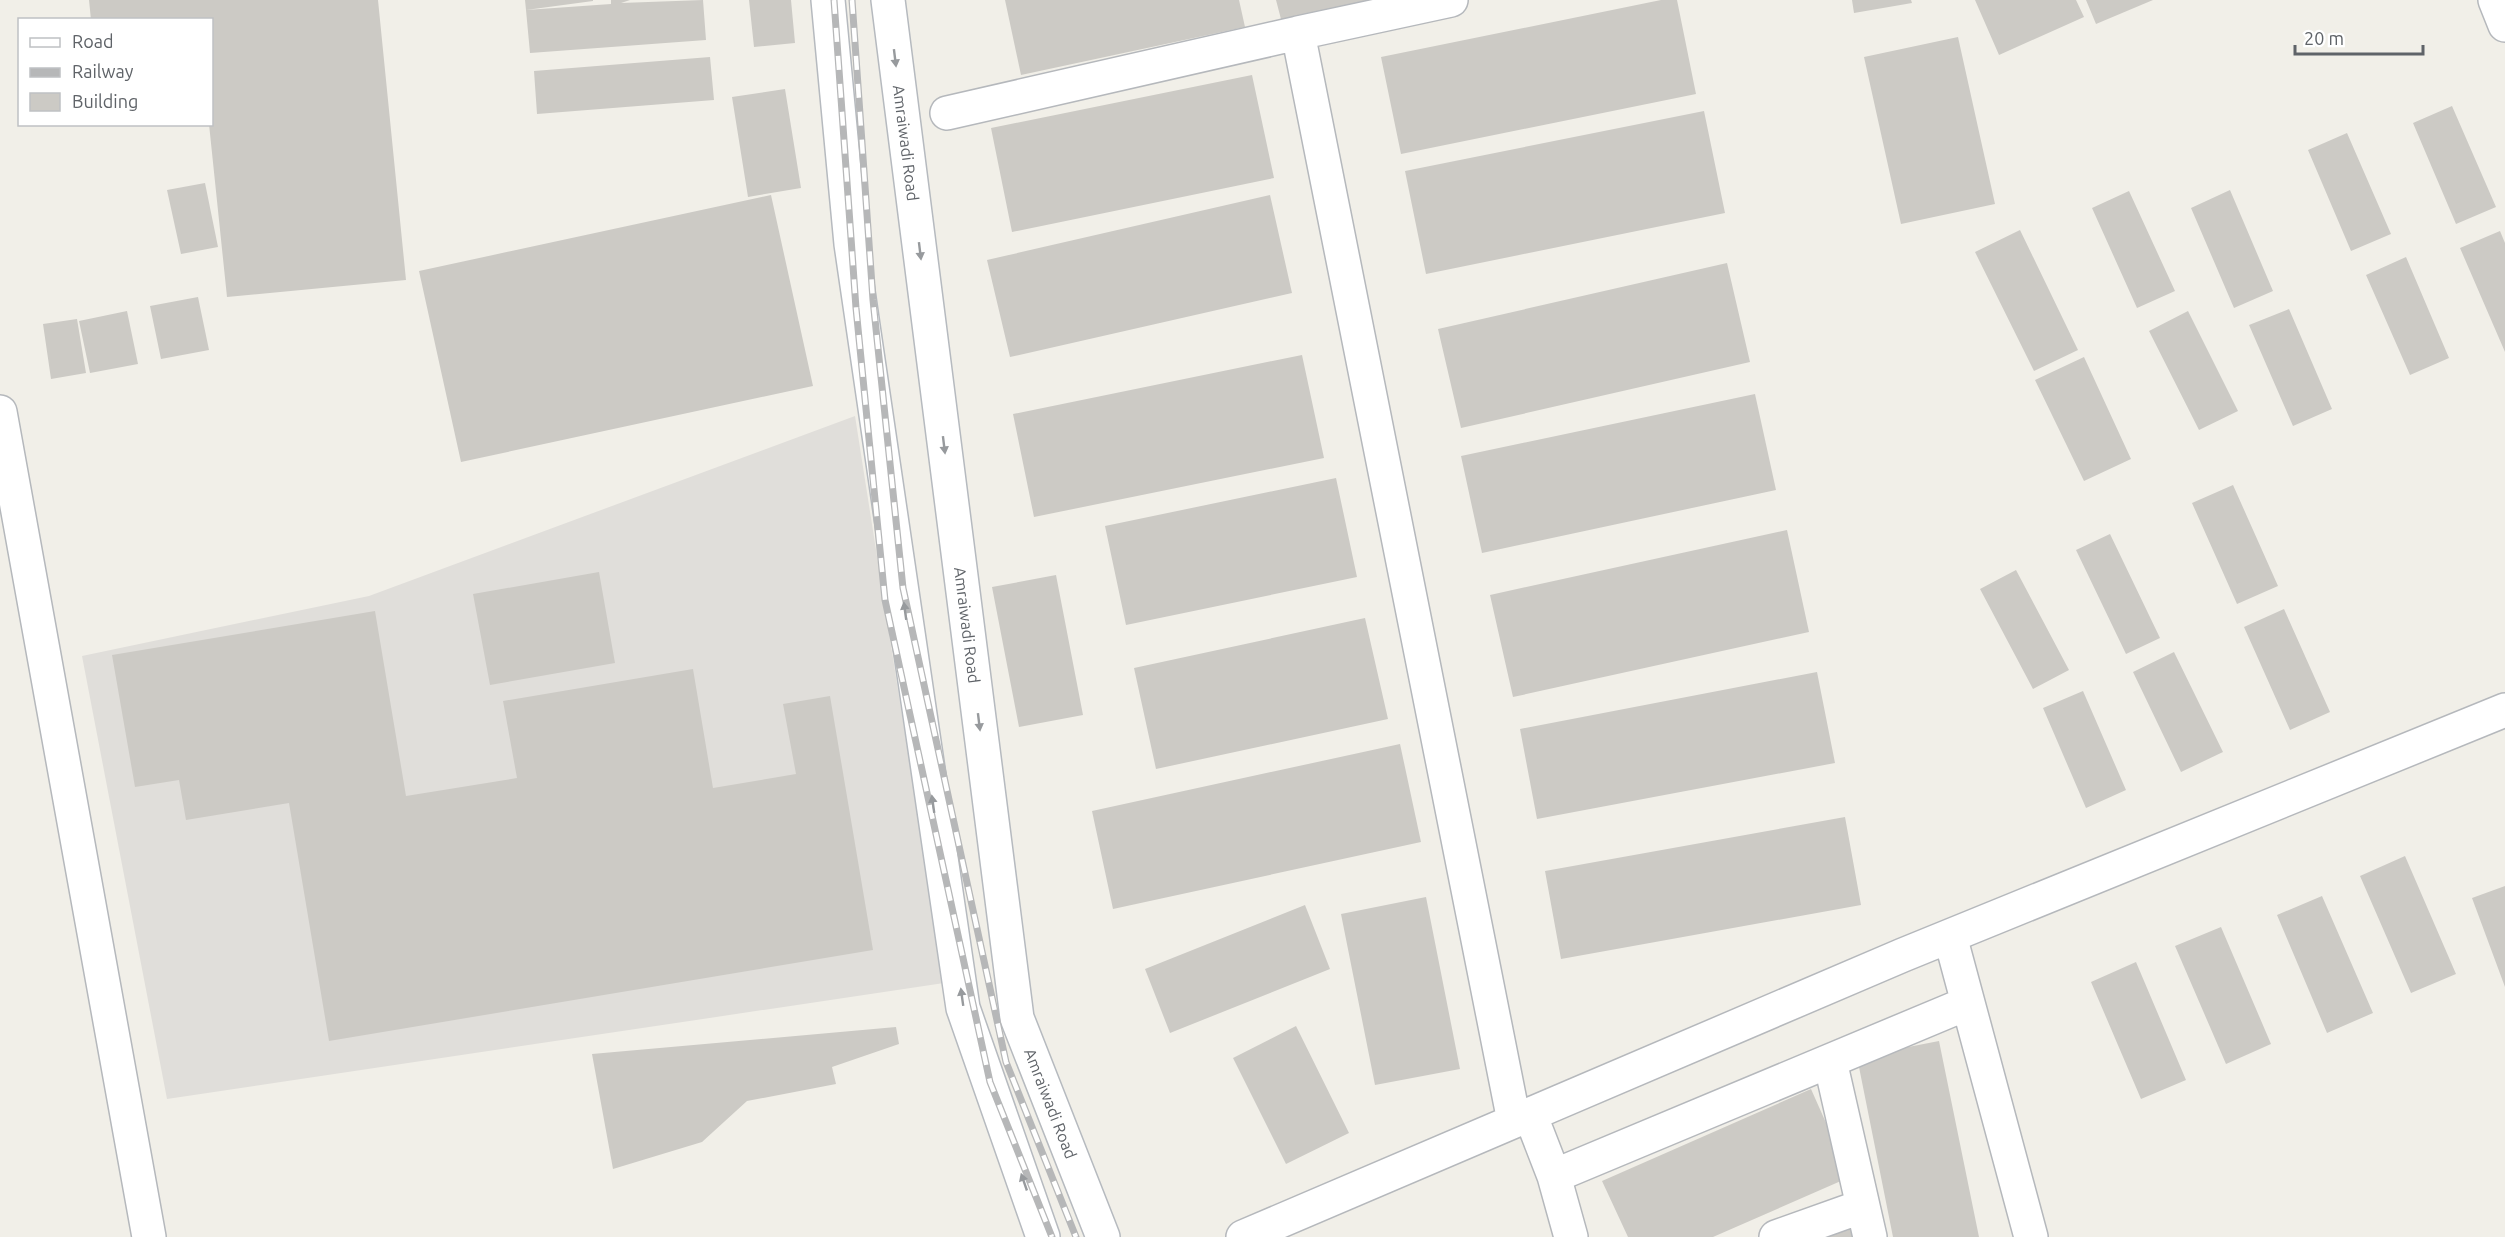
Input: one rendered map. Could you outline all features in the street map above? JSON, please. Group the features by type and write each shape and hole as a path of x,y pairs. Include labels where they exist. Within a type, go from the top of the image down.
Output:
{"street":[{"path":"828,0 851,244 963,1008 1043,1237"},
{"name":"Amraiwadi Road","path":"888,0 1017,1018 1103,1237"},
{"path":"947,113 1451,0"},
{"path":"2495,0 2505,25"},
{"path":"1298,33 1522,1117 1554,1176 1571,1237"},
{"path":"0,412 149,1237"},
{"path":"1243,1237 1950,936 2505,710"},
{"path":"1950,936 2031,1237"},
{"path":"1554,1176 1968,1004"},
{"path":"1776,1237 1866,1222 1830,1061"}],"shaded area":[{"path":"855,416 944,983 167,1099 82,656 369,596"}],"building":[{"path":"89,0 378,0 406,280 227,297 209,126 213,126 213,18 91,18"},
{"path":"525,0 593,0 593,1 526,10"},
{"path":"611,0 630,0 621,3 703,0 706,40 530,53 526,10 611,4"},
{"path":"749,0 791,0 795,43 754,47"},
{"path":"1005,0 1239,0 1245,27 1021,75"},
{"path":"1276,0 1395,0 1282,23"},
{"path":"1661,0 1677,0 1696,94 1401,154 1381,57"},
{"path":"1852,0 1911,0 1912,3 1854,13"},
{"path":"1975,0 2076,0 2084,17 1999,55"},
{"path":"2086,0 2153,0 2096,24"},
{"path":"1958,37 1995,204 1901,224 1864,57"},
{"path":"710,57 714,100 537,114 534,71"},
{"path":"1252,75 1274,178 1012,232 991,128"},
{"path":"785,89 801,188 748,197 732,97"},
{"path":"2452,106 2496,207 2456,224 2413,123"},
{"path":"1704,111 1725,213 1426,274 1405,171"},
{"path":"2347,133 2391,234 2351,251 2308,150"},
{"path":"205,183 218,247 181,254 167,190"},
{"path":"2230,190 2273,291 2234,308 2191,208"},
{"path":"2129,191 2175,291 2137,308 2092,208"},
{"path":"771,195 813,386 461,462 419,271"},
{"path":"1270,195 1292,293 1010,357 987,260"},
{"path":"2020,230 2078,350 2034,371 1975,252"},
{"path":"2500,231 2505,243 2505,352 2460,248"},
{"path":"2406,257 2449,358 2410,375 2366,275"},
{"path":"1727,263 1750,362 1461,428 1438,329"},
{"path":"198,297 209,350 161,359 150,306"},
{"path":"2289,309 2332,409 2293,426 2249,325"},
{"path":"127,311 138,364 90,373 79,321"},
{"path":"2188,311 2238,411 2199,430 2149,331"},
{"path":"77,319 86,373 51,379 43,324"},
{"path":"1302,355 1324,458 1034,517 1013,414"},
{"path":"2084,357 2131,459 2084,481 2035,380"},
{"path":"1755,394 1776,490 1482,553 1461,456"},
{"path":"1336,478 1357,577 1126,625 1105,526"},
{"path":"2233,485 2278,586 2237,604 2192,503"},
{"path":"1787,530 1809,632 1513,697 1490,595"},
{"path":"2110,534 2160,638 2126,654 2076,550"},
{"path":"2016,570 2069,670 2033,689 1980,589"},
{"path":"599,572 615,663 490,685 473,594"},
{"path":"1056,575 1083,715 1019,727 992,587"},
{"path":"2284,609 2330,712 2290,730 2244,627"},
{"path":"375,611 406,796 517,778 503,701 693,669 713,788 796,774 783,704 830,696 873,950 329,1041 289,803 186,820 179,780 135,787 112,655"},
{"path":"1365,618 1388,719 1156,769 1134,668"},
{"path":"2174,652 2223,752 2181,772 2133,672"},
{"path":"1817,672 1835,763 1537,819 1520,729"},
{"path":"2083,691 2126,790 2086,808 2043,708"},
{"path":"1400,744 1421,842 1113,909 1092,811"},
{"path":"1845,817 1861,905 1561,959 1545,871"},
{"path":"2405,856 2456,974 2411,993 2360,876"},
{"path":"2505,886 2505,987 2472,898"},
{"path":"2322,896 2373,1013 2327,1033 2277,915"},
{"path":"1426,897 1460,1069 1375,1085 1341,914"},
{"path":"1305,905 1330,969 1170,1033 1145,969"},
{"path":"2221,927 2271,1044 2226,1064 2175,946"},
{"path":"2136,962 2186,1080 2141,1099 2091,982"},
{"path":"1296,1026 1349,1133 1286,1164 1233,1058"},
{"path":"896,1027 899,1044 832,1067 836,1084 747,1101 702,1142 613,1169 592,1054"},
{"path":"1939,1041 1979,1237 1893,1237 1857,1057"},
{"path":"1811,1089 1850,1177 1713,1237 1628,1237 1602,1181"},
{"path":"1854,1229 1856,1237 1818,1237 1818,1236"}],"railway":[{"path":"834,0 856,308 885,600 990,1082 1052,1237"},
{"path":"852,0 873,300 903,588 1006,1062 1076,1237"}]}
